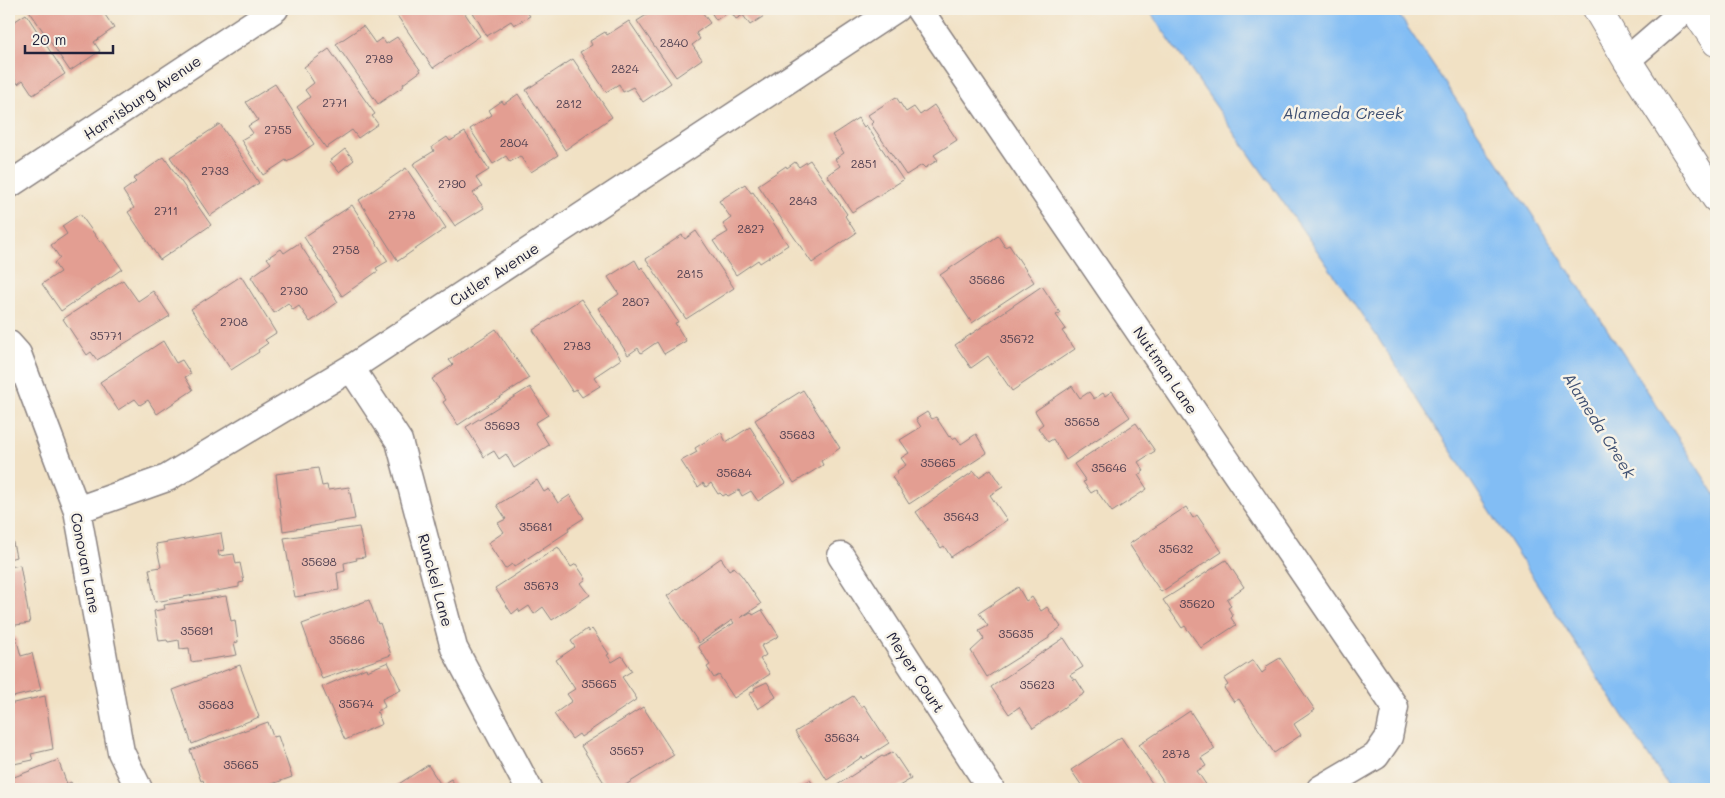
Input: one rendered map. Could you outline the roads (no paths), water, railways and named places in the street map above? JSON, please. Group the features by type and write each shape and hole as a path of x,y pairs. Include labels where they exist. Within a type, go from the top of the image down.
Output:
{"main road":[{"path":"1598,9 1627,60 1716,198"},
{"path":"1694,9 1716,42"}],"street":[{"name":"Harrisburg Avenue","path":"9,185 275,9"},
{"name":"Cutler Avenue","path":"77,510 167,478 351,368 896,9"},
{"name":"Nuttman Lane","path":"919,9 1395,706 1389,737 1376,756 1320,789"},
{"path":"1627,60 1686,9"},
{"name":"Conovan Lane","path":"9,344 18,354 77,510 121,752 139,789"},
{"name":"Runckel Lane","path":"351,368 399,440 454,648 530,789"},
{"name":"Meyer Court","path":"841,556 991,789"}],"water":[{"name":"Alameda Creek","path":"1148,9 1395,9 1490,150 1716,496 1716,789 1670,789 1376,335"}]}
